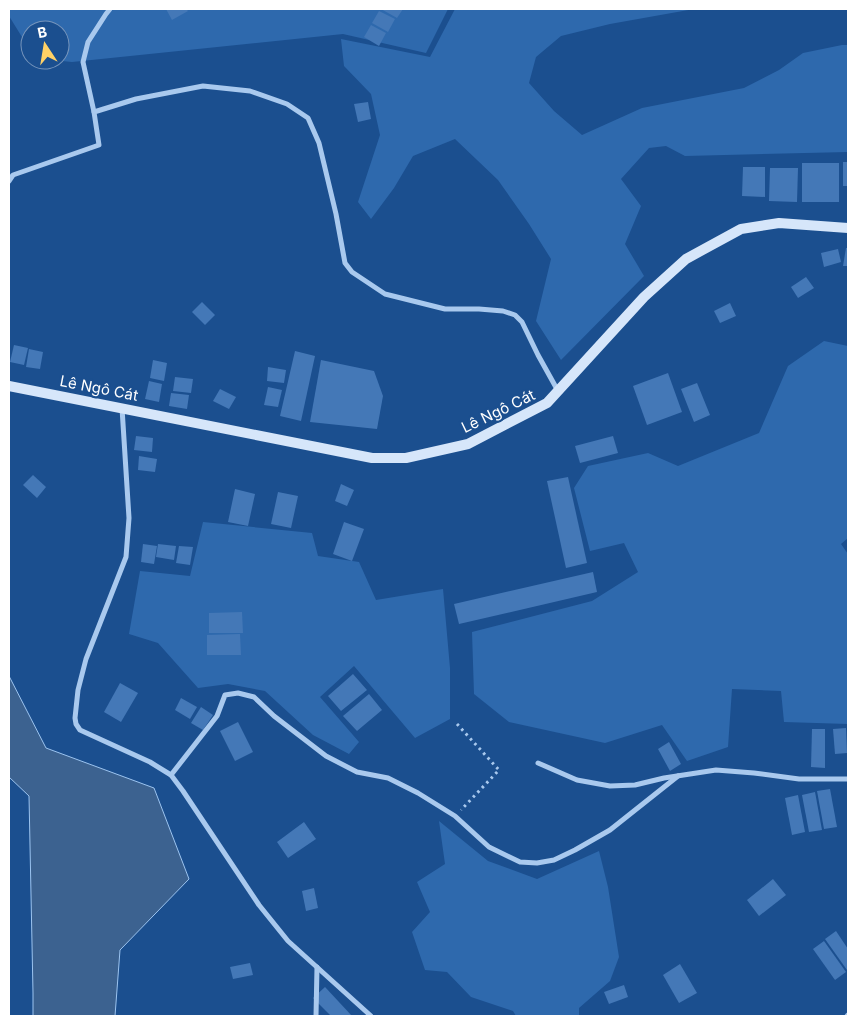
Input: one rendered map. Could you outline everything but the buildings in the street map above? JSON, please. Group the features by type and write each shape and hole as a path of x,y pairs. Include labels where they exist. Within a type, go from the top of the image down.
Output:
{"street":[{"path":"9,180 13,175 99,145 83,62 88,42 110,9"},
{"path":"94,112 136,99 203,86 250,91 287,104 308,118 319,143 336,214 345,263 352,272 384,294 445,309 479,309 502,311 515,315 522,322 558,391"},
{"name":"Lê Ngô Cát","path":"9,386 372,458 406,458 468,444 546,403 644,297 686,259 741,228 779,222 848,228"},
{"path":"122,408 129,518 126,558 86,659 78,690 74,718 76,724 80,730 150,762 171,775 259,905 288,941 370,1016"},
{"path":"171,775 217,716 225,695 238,693 254,697 274,716 326,756 357,772 388,778 418,793 455,816 488,847 520,862 536,863 554,860 576,850 610,830 678,776"},
{"path":"538,763 577,780 610,786 636,784 716,770 799,779 848,779"},
{"path":"316,1016 317,966"}],"path":[{"path":"455,816 499,770 458,724"}],"shaded area":[{"path":"9,9 448,9 426,53 343,34 72,62 70,62 70,20 20,20 20,34 9,16"},
{"path":"455,9 694,9 610,24 561,36 536,57 529,83 554,111 582,135 642,108 744,88 779,70 803,53 848,45 848,152 685,156 666,146 649,148 621,179 641,206 625,244 644,276 561,360 536,321 551,259 498,180 455,139 413,156 394,188 371,219 358,202 380,135 371,94 344,66 341,39 430,57"},
{"path":"824,341 848,346 848,538 841,544 848,554 848,724 784,722 781,691 732,689 728,747 687,761 662,725 605,743 509,722 474,694 472,632 592,601 638,572 624,543 590,551 574,488 588,466 648,453 678,466 759,433 788,366"},
{"path":"203,522 312,533 318,556 359,562 376,600 443,589 450,668 450,719 415,738 354,666 320,697 359,742 349,754 313,735 265,691 228,684 198,688 158,643 129,634 140,571 190,576"},
{"path":"9,676 46,748 154,788 189,879 120,950 115,1016 33,1016 29,796 9,777"},
{"path":"439,821 488,861 537,879 599,851 608,887 619,957 610,981 579,1008 579,1016 516,1016 513,1011 471,997 447,972 425,970 412,932 430,912 417,882 445,864"}]}
